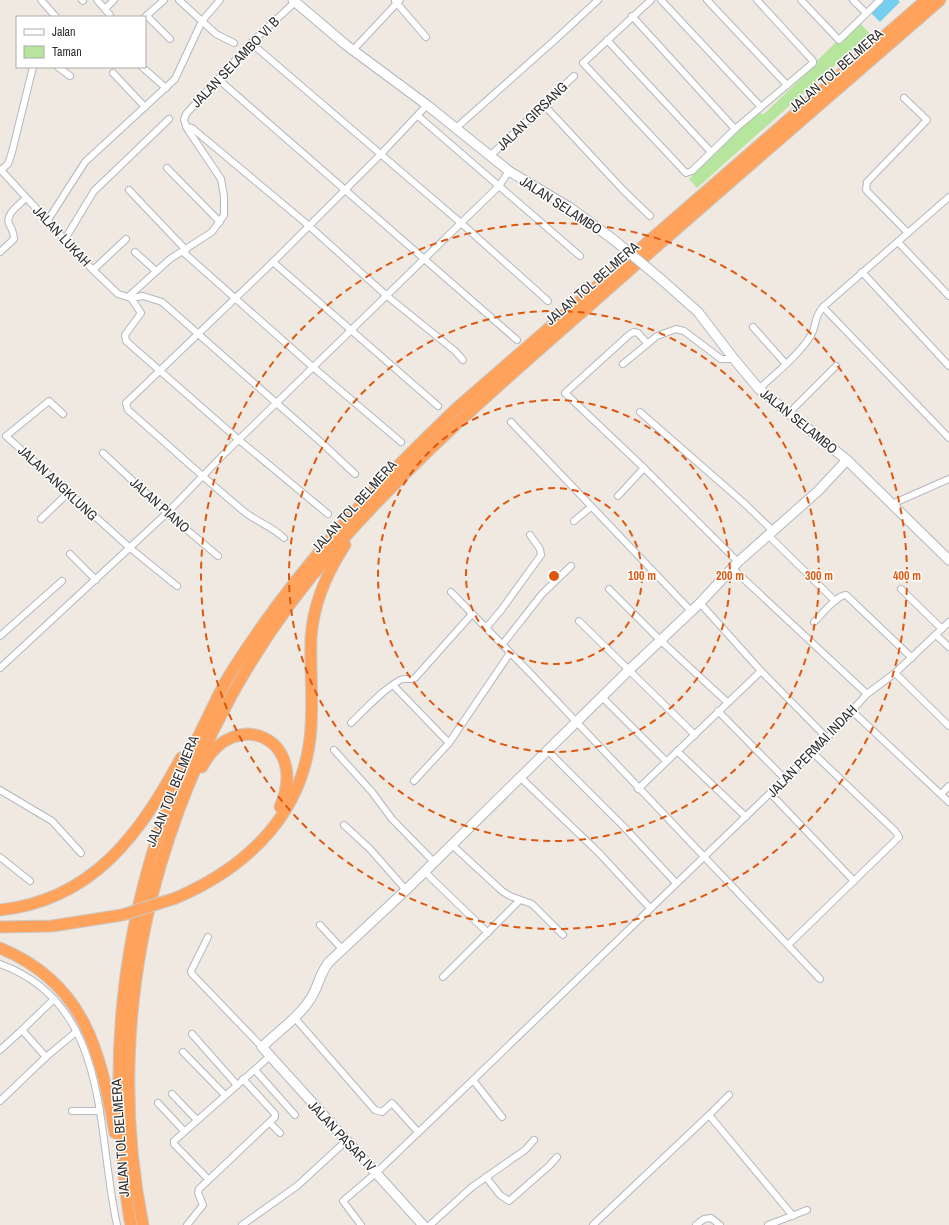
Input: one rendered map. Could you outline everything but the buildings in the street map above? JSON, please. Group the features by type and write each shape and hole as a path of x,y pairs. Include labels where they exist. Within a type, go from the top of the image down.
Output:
{"highway":[{"name":"JALAN TOL BELMERA","path":"132,1225 127,1203 120,1129 119,1082 122,1006 130,946 150,859 168,806 189,755 230,674 255,636 326,542 403,460 486,382 926,0"},
{"name":"JALAN TOL BELMERA","path":"143,1225 133,1155 130,1114 130,1045 133,1006 141,946 151,895 174,819 196,764 238,685 260,650 297,595 334,549 410,468 460,420 649,252 940,0"},
{"path":"0,927 52,926 122,912 175,895 207,883 248,855 270,833 291,800 303,769 311,728 311,638 319,596 332,564 372,507"},
{"path":"0,910 14,909 44,901 89,877 110,860 129,840 148,814 170,778 202,718 220,693"},
{"path":"174,819 206,759 214,749 226,740 238,735 253,735 267,739 277,747 282,755 288,775 288,784 280,807 267,827 245,850 225,867 175,895"},
{"path":"0,923 70,919 122,912"},
{"path":"0,948 19,956 40,969 56,984 74,1005 86,1024 96,1049 103,1073 127,1203"}],"street":[{"path":"41,0 55,16"},
{"path":"97,0 110,16"},
{"path":"105,9 114,0"},
{"path":"164,0 146,16 170,39"},
{"path":"179,0 222,38 230,40 234,43"},
{"path":"48,220 85,162 175,79 202,21 220,0"},
{"path":"456,128 598,0"},
{"path":"650,0 583,63 683,172 688,173 735,129 813,61 757,0"},
{"path":"661,0 761,107"},
{"path":"707,0 787,85"},
{"path":"802,0 839,40 880,0"},
{"path":"853,0 866,13"},
{"name":"JALAN SELAMBO","path":"294,1 353,50 428,105 509,171 569,207 614,240 662,280 698,312 734,359 760,389 847,460 949,560"},
{"name":"JALAN SELAMBO VI B","path":"186,127 184,120 190,108 251,43 294,1"},
{"path":"353,50 397,1 426,36"},
{"path":"632,16 735,129"},
{"path":"607,40 711,152"},
{"path":"251,43 461,223 548,301"},
{"path":"1,170 8,164 12,152 33,68"},
{"path":"59,68 70,76"},
{"path":"143,68 166,88"},
{"path":"113,73 145,107"},
{"name":"JALAN GIRSANG","path":"490,156 574,76"},
{"path":"218,79 517,340"},
{"path":"904,98 927,120 867,182 865,186 866,190 908,233"},
{"path":"284,538 278,532 246,513 126,408 126,403 273,262 428,105"},
{"path":"544,106 624,191 650,216"},
{"path":"418,116 580,256"},
{"path":"65,239 94,191 169,120"},
{"path":"130,297 170,259 212,232 220,222 225,208 221,179 186,127"},
{"path":"186,127 192,128 308,225 387,296 455,351 462,360"},
{"path":"167,168 220,222"},
{"name":"JALAN LUKAH","path":"1,170 93,270 118,294 130,297"},
{"path":"0,668 167,513 238,440 314,368 499,186 509,171"},
{"path":"128,190 184,251 234,298 401,442"},
{"path":"760,389 811,335 816,316 823,307 949,197"},
{"path":"0,252 14,239 14,235 7,220 8,215 26,198"},
{"path":"93,270 126,239"},
{"path":"898,242 949,296"},
{"path":"135,252 156,271"},
{"path":"273,262 350,331 438,406"},
{"path":"862,272 949,366"},
{"path":"130,297 143,296 162,302 355,474"},
{"path":"130,297 141,313 124,338 160,372 238,440 328,514"},
{"path":"823,307 843,326 882,371 949,438"},
{"path":"753,327 785,363"},
{"path":"623,364 647,343 666,332 676,329 684,331 721,359 734,359"},
{"path":"647,343 638,333 634,332 630,334 565,392 644,468 735,565 867,694"},
{"path":"789,413 836,366"},
{"name":"JALAN ANGKLUNG","path":"63,414 48,401 6,436 130,548 177,586"},
{"path":"640,412 744,503 770,533 835,601"},
{"path":"511,422 691,611"},
{"name":"JALAN PIANO","path":"103,453 167,513 218,556"},
{"path":"208,937 191,971 192,974 262,1047 294,1017 313,996 323,970 342,948 406,890 547,750 700,603 735,565 827,482 847,460"},
{"path":"618,496 644,468"},
{"path":"892,504 949,478"},
{"path":"41,519 68,493"},
{"path":"574,521 591,507"},
{"path":"486,628 502,609 541,555 540,549 530,535"},
{"path":"70,554 96,580"},
{"path":"502,645 542,594 571,566"},
{"path":"0,636 62,581"},
{"path":"609,589 660,640 727,702"},
{"path":"901,589 942,629"},
{"path":"451,592 577,722 638,789 704,856 820,979"},
{"path":"814,622 842,595 850,598 912,658"},
{"path":"700,603 761,671 827,738"},
{"path":"351,723 382,693 393,685 403,679 411,680 415,678 420,670 472,614"},
{"path":"579,621 628,671 695,735"},
{"name":"JALAN PERMAI INDAH","path":"361,1225 343,1202 473,1080 770,794 827,738 867,694 895,673 949,622"},
{"path":"936,635 949,647"},
{"path":"414,781 449,743 510,653"},
{"path":"638,789 761,671"},
{"path":"895,673 949,726"},
{"path":"393,685 449,743"},
{"path":"602,697 666,761"},
{"path":"718,711 785,779"},
{"path":"852,711 949,802"},
{"path":"334,750 372,792 392,819 433,862"},
{"path":"547,750 625,828 676,883"},
{"path":"678,751 746,817"},
{"path":"788,945 898,839 898,834 812,752"},
{"path":"520,778 599,854 650,908"},
{"path":"940,794 949,786"},
{"path":"0,790 52,821 81,853"},
{"path":"770,794 854,881"},
{"path":"344,825 370,849 406,890"},
{"path":"451,844 502,891 532,904 563,935"},
{"path":"0,857 30,881"},
{"path":"424,871 488,933"},
{"path":"443,977 520,900"},
{"path":"320,925 342,948"},
{"path":"0,964 35,982 65,1011 76,1032 92,1069 117,1225"},
{"path":"0,1050 54,999"},
{"path":"294,1017 375,1110 382,1112 392,1103 418,1132"},
{"path":"22,1030 46,1057"},
{"path":"0,1101 46,1057 76,1032"},
{"path":"192,1034 237,1085"},
{"name":"JALAN PASAR IV","path":"262,1047 269,1057 423,1225"},
{"path":"183,1052 225,1095"},
{"path":"208,1179 174,1144 174,1141 269,1057"},
{"path":"255,1070 295,1115"},
{"path":"187,1225 202,1207 199,1189 275,1117 275,1114 243,1080"},
{"path":"473,1080 502,1117"},
{"path":"172,1094 197,1120"},
{"path":"594,1225 709,1115 728,1094"},
{"path":"158,1103 184,1132"},
{"path":"72,1111 99,1111"},
{"path":"709,1115 794,1216"},
{"path":"270,1123 280,1133"},
{"path":"430,1225 472,1187 525,1150 534,1140"},
{"path":"242,1225 297,1186 346,1141"},
{"path":"486,1177 500,1195 509,1201 549,1166 557,1157"},
{"path":"768,1225 806,1210"},
{"path":"696,1225 708,1218 715,1220 720,1225"},
{"path":"250,1219 254,1225"}],"green space":[{"path":"860,23 870,34 697,188 689,179 757,113 764,114 813,67 836,42 838,44"}],"water":[{"path":"883,0 898,0 900,2 880,22 870,12"}]}
